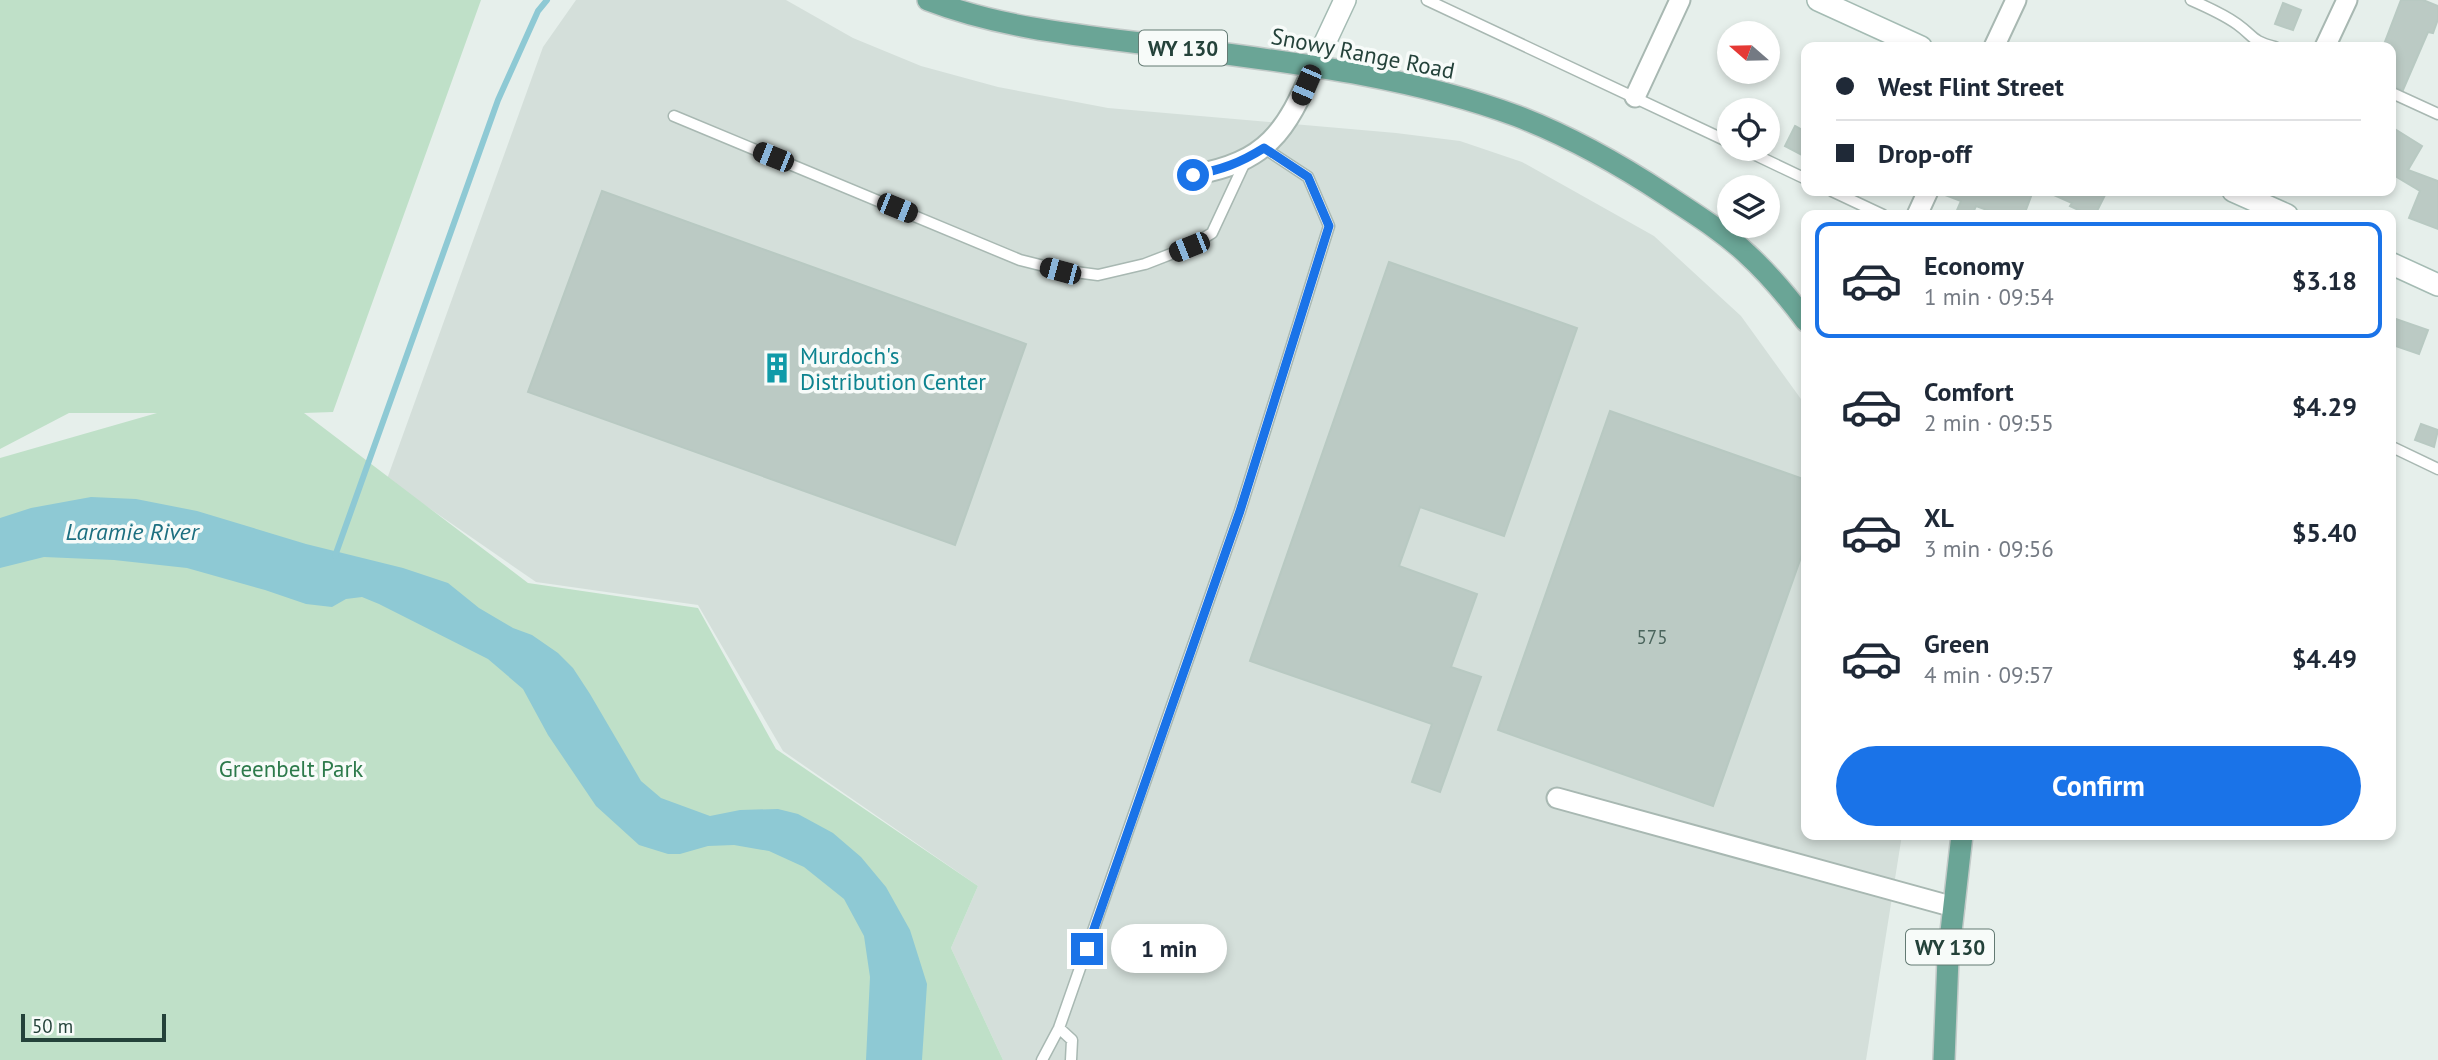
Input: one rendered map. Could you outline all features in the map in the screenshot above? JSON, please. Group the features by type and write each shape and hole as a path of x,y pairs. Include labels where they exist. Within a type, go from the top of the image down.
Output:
{"main road":[{"name":"Snowy Range Road","path":"928,0 1001,22 1314,66 1397,81 1518,117 1593,151 1644,180 1709,224 1746,253 1783,291 1801,314"},
{"name":"WY 130","path":"1944,1060 1948,958 1961,840"}],"street":[{"path":"1193,175 1221,170 1246,159 1264,148 1282,130 1298,104 1345,0"},
{"path":"1635,97 1680,0"},
{"path":"1818,0 1910,42"},
{"path":"1996,42 2016,0"},
{"path":"2327,42 2347,0"},
{"path":"2254,202 2274,210"},
{"path":"2396,266 2438,285"},
{"path":"1557,798 1954,907"}],"lane":[{"path":"1427,0 1717,136"},
{"path":"2191,0 2240,25 2257,42"},
{"path":"2396,95 2438,114"},
{"path":"674,116 1020,260 1060,271 1098,275 1145,264 1189,247 1212,233 1246,159"},
{"path":"1042,1060 1059,1028 1240,511 1329,226 1308,177 1264,148"},
{"path":"1769,161 1801,176"},
{"path":"1843,196 1872,210"},
{"path":"2396,449 2438,469"},
{"path":"1059,1028 1072,1040 1071,1060"}],"shaded area":[{"path":"576,0 786,0 853,38 921,66 998,87 1108,108 1460,141 1522,162 1654,236 1741,316 1801,399 1801,840 1901,840 1866,1060 1003,1060 951,948 978,886 783,751 698,605 536,582 387,479 543,47"}],"green space":[{"name":"Greenbelt Park","path":"0,0 481,0 333,412 304,413 528,583 698,608 776,749 978,886 951,948 1003,1060 0,1060 0,458 157,413 69,413 0,449"}],"water":[{"name":"Laramie River","path":"91,497 136,499 197,511 448,583 479,608 513,628 532,635 558,653 573,668 641,781 661,798 710,816 740,810 778,809 798,814 833,833 861,857 886,887 910,930 927,984 922,1060 866,1060 870,977 864,936 844,899 804,867 769,851 734,845 708,846 680,854 668,854 639,845 596,806 548,735 523,689 488,659 362,597 346,599 332,607 306,604 187,568 114,560 44,557 0,568 0,518 31,508"}],"building":[{"path":"2401,0 2423,0 2438,6 2438,19 2433,33 2428,32 2403,90 2396,87 2396,42 2385,42"},
{"path":"2283,3 2301,10 2293,30 2275,24"},
{"path":"1795,126 1801,129 1801,154 1785,146"},
{"path":"2396,130 2422,146 2408,170 2438,181 2438,229 2409,218 2420,191 2396,177"},
{"name":"Murdoch's Distribution Center","path":"602,191 1026,344 955,545 528,392"},
{"path":"1948,196 2031,196 2026,210 1987,210 1976,206 1974,210 1957,210 1961,201"},
{"path":"2056,196 2104,196 2098,210 2078,210 2070,206 2072,203"},
{"path":"1389,262 1577,328 1504,536 1420,507 1399,566 1477,594 1451,667 1481,677 1440,792 1412,782 1432,724 1250,661"},
{"path":"2396,319 2428,330 2419,354 2396,346"},
{"path":"1610,411 1801,478 1801,557 1713,806 1498,730"},
{"path":"2421,424 2438,430 2434,447 2415,440"}],"waterway":[{"path":"335,556 498,100 538,11 547,0"}],"place":[{"name":"Murdoch's Distribution Center","path":"777,368"}],"route":[{"path":"1087,949 1240,511 1329,226 1308,177 1264,148 1221,170 1193,175"}]}
